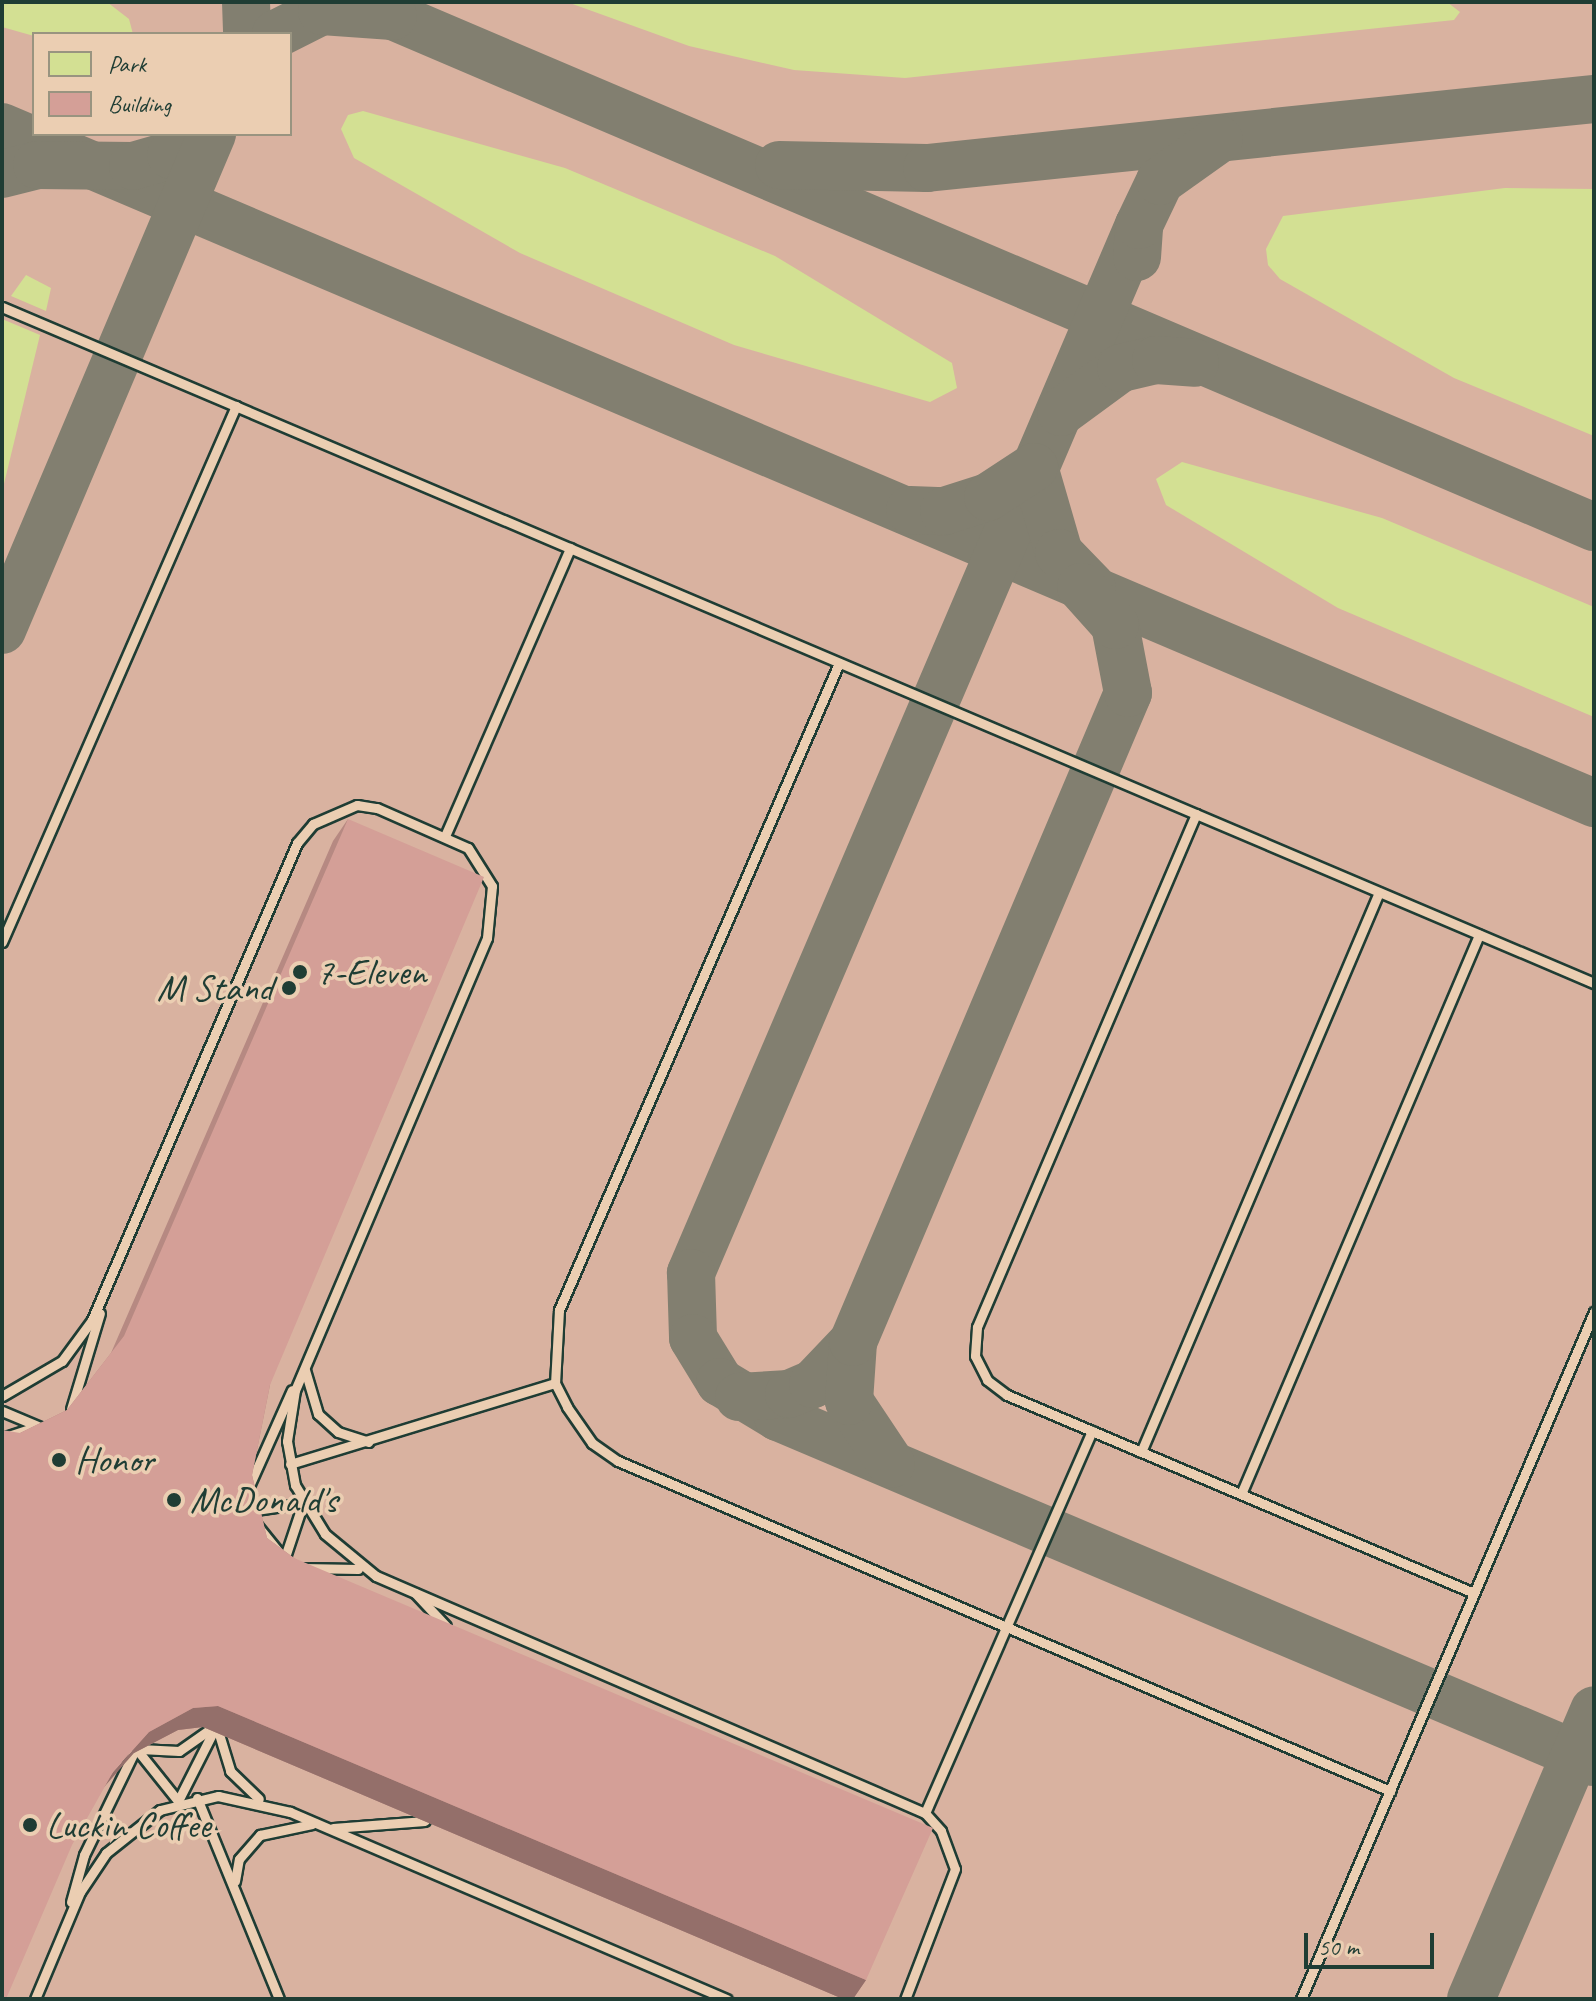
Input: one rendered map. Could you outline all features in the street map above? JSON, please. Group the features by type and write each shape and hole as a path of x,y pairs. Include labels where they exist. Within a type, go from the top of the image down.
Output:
{"lane":[{"path":"2,307 1594,983"},
{"path":"2,942 236,406"},
{"path":"445,836 570,548"},
{"path":"839,663 559,1310 555,1383 582,1431 618,1461 1390,1791"},
{"path":"68,1416 104,1295 297,843 331,812 357,805 445,836 483,864 495,910 487,938 305,1367 289,1415 290,1464 303,1503 340,1551 376,1576"},
{"path":"1196,814 974,1343 980,1370 996,1389 1474,1593"},
{"path":"1141,1452 1379,892"},
{"path":"1241,1494 1479,935"},
{"path":"2,1396 62,1361 104,1295"},
{"path":"1301,1999 1594,1312"},
{"path":"305,1367 318,1414 338,1432 371,1442"},
{"path":"238,1515 266,1439 305,1367"},
{"path":"290,1464 371,1442 555,1383"},
{"path":"2,1411 52,1432"},
{"path":"2,1438 40,1427"},
{"path":"925,1813 1092,1431"},
{"path":"238,1515 303,1503"},
{"path":"278,1579 303,1503"},
{"path":"238,1515 270,1536 281,1567"},
{"path":"292,1573 325,1563 376,1576 925,1813 941,1831 955,1869 905,1999"},
{"path":"412,1591 453,1634"},
{"path":"137,1751 179,1751 214,1732"},
{"path":"178,1801 214,1732"},
{"path":"214,1732 230,1771 265,1803"},
{"path":"137,1751 178,1801"},
{"path":"67,1922 84,1855 137,1751"},
{"path":"197,1798 279,1999"},
{"path":"35,1999 67,1922 106,1853 141,1821 178,1801 197,1798 265,1803 727,1999"},
{"path":"235,1888 239,1859 260,1835 323,1826 425,1821"}],"shaded area":[{"path":"2,2 1594,2 1594,1999 2,1999"}],"green space":[{"path":"2,2 107,2 129,19 132,32 32,32 32,35 2,27"},
{"path":"567,2 1447,2 1460,12 1454,20 905,78 794,70 689,46"},
{"path":"363,111 565,168 775,256 952,363 957,388 930,402 734,345 520,253 354,158 341,129 348,115"},
{"path":"1505,188 1594,189 1594,436 1454,378 1280,279 1268,265 1266,249 1283,216"},
{"path":"26,275 51,288 46,311 11,296"},
{"path":"2,319 40,335 2,492"},
{"path":"1182,462 1382,518 1594,607 1594,717 1338,608 1166,505 1156,479"}],"building":[{"path":"348,819 484,877 270,1385 252,1475 267,1538 294,1558 933,1828 866,1980 218,1706 193,1708 149,1732 113,1772 72,1845 6,1999 2,1999 2,1430 20,1433 67,1410 124,1336"}],"taxiway":[{"path":"246,2 247,32"},
{"path":"360,2 1594,527"},
{"path":"280,32 322,11 393,16"},
{"path":"779,165 927,168 1594,99"},
{"path":"2,127 1594,803"},
{"path":"2,174 37,165 133,166 171,155 200,136"},
{"path":"2,630 211,136"},
{"path":"1137,257 1139,225 1160,181 1219,139"},
{"path":"1139,225 691,1273 693,1338 720,1382 778,1417 1594,1762"},
{"path":"1061,412 1121,368 1156,360 1195,363"},
{"path":"1034,467 1059,553 1092,587"},
{"path":"910,510 944,511 988,497 1034,467"},
{"path":"891,1464 849,1401 853,1342 1128,693 1115,625 1081,587"},
{"path":"739,1397 789,1394 813,1384 853,1342"},
{"path":"1471,1999 1594,1710"}],"place":[{"name":"7-Eleven","path":"300,972"},
{"name":"M Stand","path":"289,988"},
{"name":"Honor","path":"59,1460"},
{"name":"McDonald's","path":"174,1500"},
{"name":"Luckin Coffee","path":"30,1825"}]}
